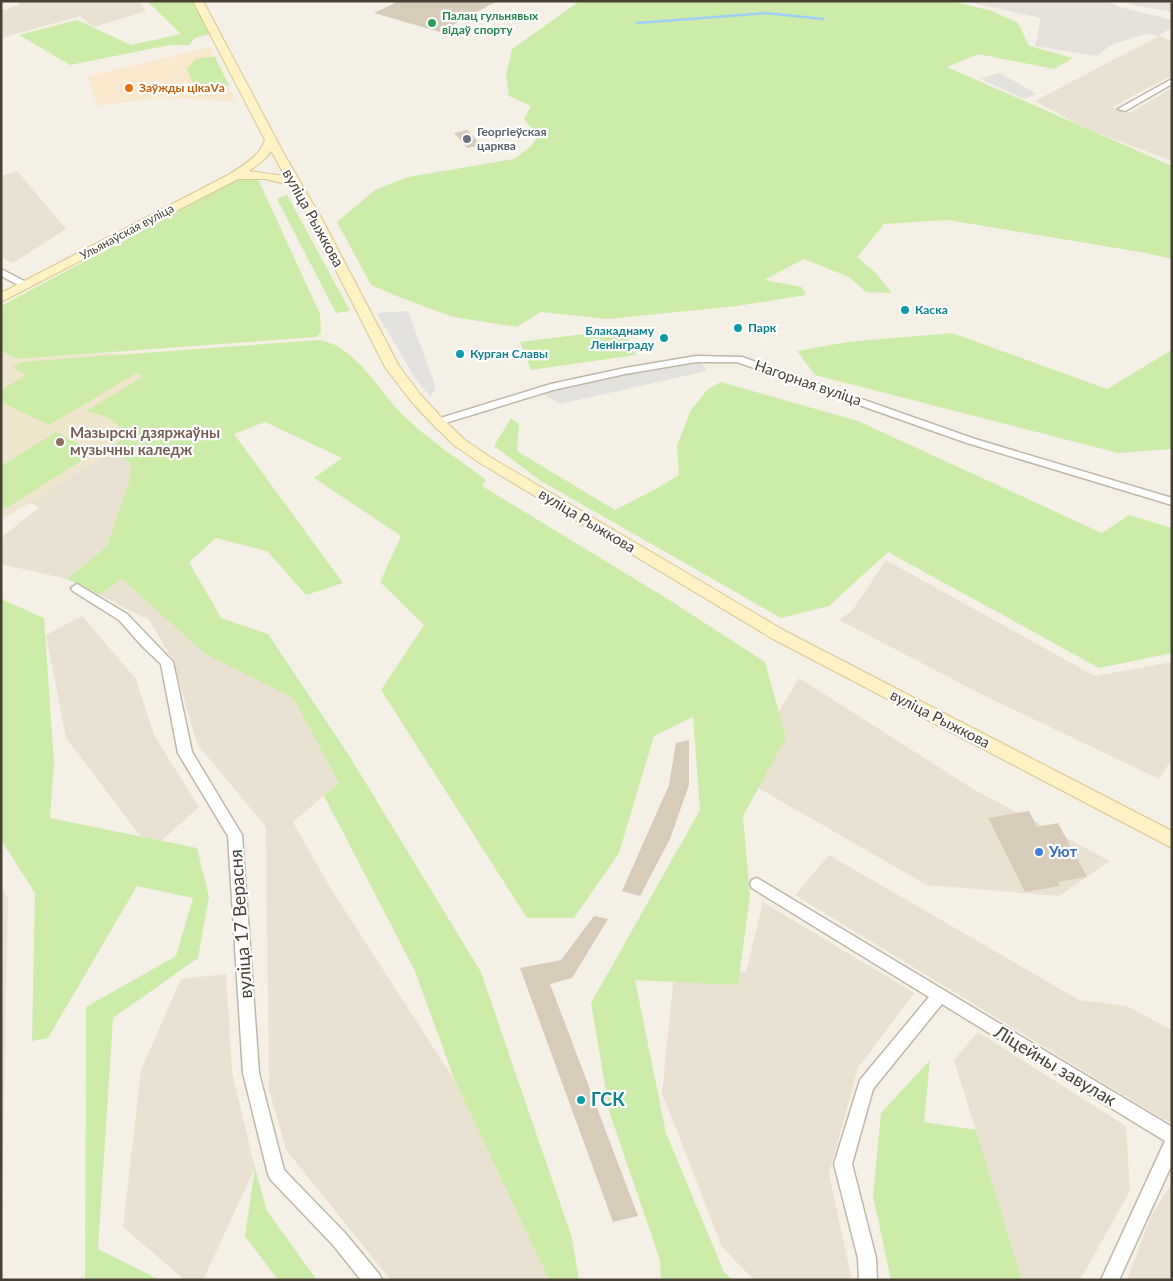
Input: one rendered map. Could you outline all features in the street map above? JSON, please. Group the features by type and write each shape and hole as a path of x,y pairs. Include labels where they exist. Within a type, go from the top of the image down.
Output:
{"main road":[{"name":"вуліца Рыжкова","path":"198,1 392,367 438,422 460,443 485,460 779,635 1172,840"},
{"name":"Ульянаўская вуліца","path":"1,298 233,177 266,152 270,140"},
{"path":"252,163 275,160 283,163"},
{"path":"233,177 283,163"},
{"path":"233,177 257,174 272,176 295,183"}],"street":[{"path":"1122,109 1172,80"},
{"path":"1,272 25,285"},
{"name":"Нагорная вуліца","path":"438,422 551,387 625,371 696,359 738,358 971,441 1172,502"},
{"name":"вуліца 17 Верасня","path":"77,588 123,617 147,644 167,662 185,753 235,835 251,1073 277,1174 339,1239 373,1280"},
{"name":"Ліцейны завулак","path":"757,884 1172,1136"},
{"path":"868,1280 867,1258 843,1164 866,1085 939,996"},
{"path":"1110,1280 1172,1144"}],"shaded area":[{"path":"17,1 138,1 146,11 94,27 80,16 1,38 1,8 4,10 20,5"},
{"path":"965,1 1109,1 1119,7 1172,20 1172,27 1159,36 1145,34 1111,45 1096,56 1035,46 1041,18"},
{"path":"1122,1 1172,1 1172,12 1134,5"},
{"path":"1159,36 1172,41 1172,75 1112,107 1130,113 1172,88 1172,161 1085,128 1035,101"},
{"path":"210,47 236,102 165,97 97,106 88,76"},
{"path":"1000,73 1037,94 1024,99 979,78"},
{"path":"17,171 66,229 13,263 1,257 1,176"},
{"path":"408,311 436,388 430,397 413,375 377,313"},
{"name":"Мазырскі дзяржаўны музычны каледж","path":"1,351 16,359 114,353 161,383 109,416 126,432 110,452 1,520"},
{"path":"701,362 707,371 560,404 543,394 623,374"},
{"path":"110,452 131,463 130,479 107,546 67,579 1,564 1,538 39,507 30,503"},
{"path":"886,560 1095,676 1172,662 1172,759 1159,779 981,694 839,620 852,611"},
{"path":"122,579 205,654 293,698 339,783 293,822 331,889 455,1081 549,1280 391,1280 286,1150 269,1089 266,827 197,744 173,660 149,620 100,595"},
{"path":"82,616 136,679 154,735 199,807 151,850 66,738 46,635"},
{"path":"799,678 973,789 1110,861 1059,896 927,885 739,777"},
{"path":"829,855 1079,1000 1127,1006 1172,1030 1172,1123 795,895"},
{"path":"1,886 8,899 1,1264"},
{"path":"763,902 914,993 858,1068 829,1174 852,1280 754,1280 722,1247 662,1093 675,964 746,972"},
{"path":"226,974 232,1072 255,1168 203,1280 185,1280 123,1227 141,1070 181,979"},
{"path":"978,1032 1126,1126 1130,1191 1080,1280 1022,1280 954,1060"},
{"path":"1172,1183 1172,1280 1127,1280 1151,1216"}],"green space":[{"path":"147,1 193,1 210,34 195,38 189,45 170,45 70,65 19,35 77,20 131,45 181,34"},
{"path":"580,1 952,1 992,11 1018,23 1029,46 1073,58 1054,69 978,54 947,67 1172,166 1172,259 947,220 884,224 857,257 876,273 892,293 866,292 849,277 804,259 764,280 802,287 806,295 737,306 608,319 541,312 517,327 453,317 371,285 337,222 375,190 408,177 514,159 530,147 538,136 524,119 531,106 509,96 506,75 512,49"},
{"path":"215,57 229,85 225,88 209,90 195,87 187,69 196,59"},
{"path":"257,177 320,314 321,333 316,337 16,359 1,351 1,306 235,181"},
{"path":"287,195 350,311 336,313 277,199"},
{"path":"624,329 636,355 531,370 520,342"},
{"path":"952,333 1107,389 1172,350 1172,449 1118,453 815,375 797,351 848,342"},
{"path":"320,340 333,344 345,351 404,416 486,480 482,486 663,596 765,662 786,738 743,816 750,896 738,985 635,980 666,1133 724,1272 733,1280 661,1280 660,1260 610,1114 591,1003 700,810 693,717 654,736 619,853 574,918 527,918 381,690 424,625 380,582 401,536 314,478 342,458 265,422 234,434 343,583 306,595 267,551 216,538 189,562 221,618 268,634 350,757 481,972 572,1238 579,1280 549,1280 455,1081 415,971 324,796 339,783 293,698 205,654 122,579 100,595 67,579 107,546 130,479 131,463 110,452 126,432 108,417 86,411 143,377 137,373 49,425 1,402 1,390 26,375 13,367 21,362"},
{"path":"721,382 858,421 1102,533 1129,515 1172,528 1172,653 1099,668 888,552 829,606 781,618 541,481 494,446 511,418 519,424 517,451 615,510 679,475 677,445 691,410 708,389"},
{"path":"56,432 95,452 5,509 1,507 1,466"},
{"path":"1,599 44,618 54,762 50,818 197,848 209,897 198,958 113,1018 98,1249 160,1280 85,1280 86,1007 176,956 193,898 137,886 48,1038 32,1041 35,893 1,840"},
{"path":"930,1060 924,1122 976,1130 1022,1280 891,1280 873,1196 881,1113"},
{"path":"255,1168 267,1211 317,1280 278,1280 245,1236"}],"building":[{"name":"Палац гульнявых відаў спорту","path":"399,1 497,1 440,32 374,13"},
{"name":"Георгіеўская царква","path":"467,130 481,145 467,148 454,133"},
{"path":"689,740 689,785 670,839 640,896 622,891 669,785 676,743"},
{"name":"Уют","path":"1029,811 1037,827 1058,823 1087,877 1058,882 1060,886 1025,892 988,818"},
{"name":"ГСК","path":"594,916 608,919 572,978 550,984 638,1216 613,1222 520,968 561,960"}],"waterway":[{"path":"637,23 766,13 823,19"}],"place":[{"name":"Палац гульнявых відаў спорту","path":"432,23"},
{"name":"Заўжды цікаVа","path":"129,88"},
{"name":"Георгіеўская царква","path":"467,139"},
{"name":"Каска","path":"905,310"},
{"name":"Парк","path":"738,328"},
{"name":"Блакаднаму Ленінграду","path":"664,338"},
{"name":"Курган Славы","path":"460,354"},
{"name":"Мазырскі дзяржаўны музычны каледж","path":"60,442"},
{"name":"Уют","path":"1039,852"},
{"name":"ГСК","path":"581,1100"}]}
